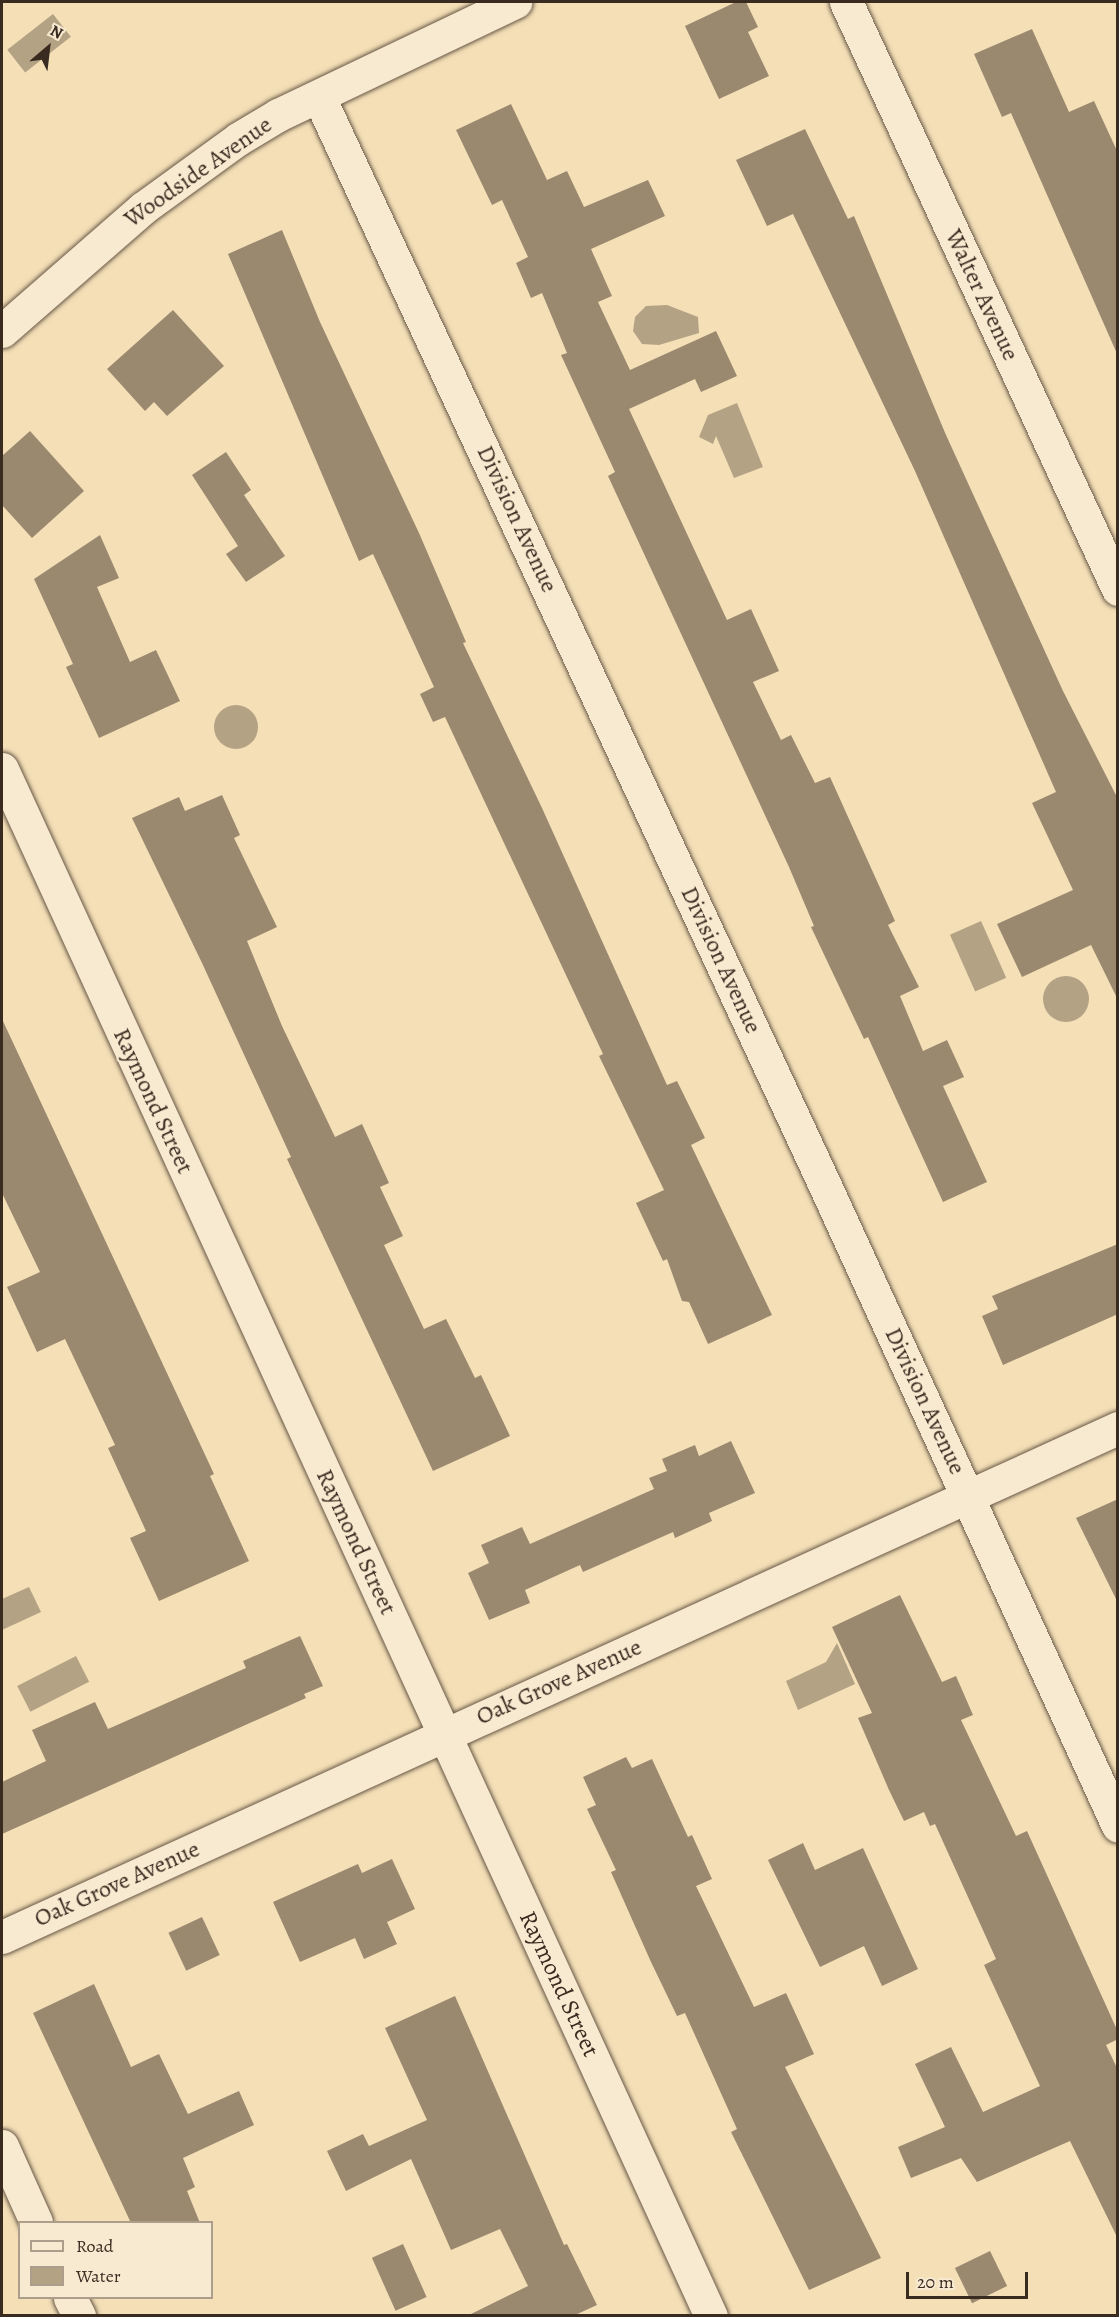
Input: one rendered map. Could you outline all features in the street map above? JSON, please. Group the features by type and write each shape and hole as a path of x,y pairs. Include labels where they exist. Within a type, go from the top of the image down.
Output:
{"street":[{"name":"Woodside Avenue","path":"2,331 190,172 279,115 515,2"},
{"name":"Walter Avenue","path":"846,2 1118,589"},
{"name":"Division Avenue","path":"319,97 968,1496 1118,1826"},
{"name":"Raymond Street","path":"2,769 711,2316"},
{"name":"Oak Grove Avenue","path":"2,1936 1118,1428"},
{"path":"2,2146 35,2221"},
{"path":"70,2299 79,2316"}],"water":[{"path":"53,14 71,37 25,73 7,50"},
{"path":"667,305 698,317 699,333 659,345 642,344 633,331 635,317 646,306"},
{"path":"737,403 763,467 734,478 716,436 713,444 699,437 708,415"},
{"path":"236,705 251,712 258,727 251,742 236,749 221,742 214,727 221,712"},
{"path":"981,921 1006,978 975,991 950,935"},
{"path":"1066,976 1075,977 1082,983 1088,990 1088,1008 1082,1015 1075,1021 1066,1022 1057,1021 1050,1015 1044,1008 1043,999 1044,990 1050,983 1057,977"},
{"path":"29,1587 41,1612 2,1630 2,1599"},
{"path":"837,1643 855,1684 798,1710 786,1681 826,1662"},
{"path":"76,1656 89,1682 30,1712 17,1686"}],"building":[{"path":"736,2 746,2 758,27 748,32 769,76 719,99 685,26"},
{"path":"1032,29 1069,112 1094,101 1118,153 1118,356 1011,113 1002,117 974,54"},
{"path":"511,104 547,180 567,171 584,207 648,180 665,216 591,249 612,296 598,302 630,370 716,331 737,376 701,392 695,379 629,409 727,620 751,609 779,671 753,682 781,740 791,735 815,783 830,777 895,921 888,925 919,987 900,996 923,1051 947,1040 964,1077 943,1086 987,1182 943,1202 868,1037 864,1039 811,927 814,926 789,867 608,476 615,472 561,355 567,353 542,293 531,298 516,263 528,257 502,200 492,205 456,130"},
{"path":"805,129 848,219 854,216 946,435 1063,691 1118,799 1118,1000 1091,945 1022,977 997,924 1073,890 1032,803 1056,792 915,471 793,214 767,226 736,160"},
{"path":"282,230 320,322 419,533 466,642 463,643 542,808 667,1085 677,1081 705,1138 691,1145 772,1315 708,1344 689,1302 682,1301 667,1259 663,1261 636,1203 664,1190 599,1056 603,1054 445,717 433,722 420,694 434,687 373,554 359,561 228,254"},
{"path":"173,310 224,366 167,416 154,402 145,411 107,369"},
{"path":"30,431 84,491 32,538 2,505 2,456"},
{"path":"226,452 251,490 244,495 285,556 246,582 226,554 238,546 192,475"},
{"path":"100,535 119,578 97,587 130,662 156,650 180,701 99,738 66,667 73,664 34,579"},
{"path":"222,795 240,835 234,838 277,927 247,941 282,1026 335,1137 362,1124 389,1183 380,1187 403,1236 384,1245 424,1329 446,1319 475,1378 481,1375 510,1436 433,1471 287,1159 291,1157 202,963 132,818 179,797 185,811"},
{"path":"2,1019 214,1474 210,1476 249,1561 159,1601 130,1538 146,1531 108,1448 115,1445 65,1339 37,1352 7,1287 40,1272 2,1193"},
{"path":"1118,1244 1118,1314 1003,1365 982,1316 998,1309 992,1296"},
{"path":"731,1441 755,1493 709,1513 712,1521 675,1538 673,1532 583,1572 580,1565 525,1590 530,1603 489,1620 468,1573 489,1563 481,1545 522,1527 530,1544 654,1489 649,1478 667,1471 662,1459 695,1445 699,1456"},
{"path":"1118,1499 1118,1603 1076,1518"},
{"path":"900,1595 942,1682 956,1676 973,1715 961,1720 1016,1836 1027,1831 1118,2032 1118,2039 1106,2045 1118,2070 1118,2239 1070,2141 977,2182 961,2158 911,2178 898,2147 945,2127 915,2064 951,2047 983,2112 1040,2086 984,1965 996,1959 935,1824 930,1826 924,1812 904,1821 889,1790 858,1718 872,1713 832,1627"},
{"path":"300,1636 323,1686 304,1694 306,1698 2,1834 2,1782 46,1761 32,1730 95,1702 108,1729 246,1668 243,1661"},
{"path":"626,1757 632,1768 652,1759 688,1837 692,1835 712,1879 696,1886 754,2007 786,1993 814,2054 785,2067 881,2258 809,2290 731,2132 737,2129 685,2013 677,2016 651,1962 611,1872 616,1870 587,1809 596,1805 583,1777"},
{"path":"803,1843 815,1870 863,1848 918,1969 882,1986 864,1946 820,1967 768,1860"},
{"path":"392,1859 415,1909 387,1922 397,1944 364,1959 355,1938 300,1962 273,1902 358,1864 362,1873"},
{"path":"202,1917 220,1955 186,1971 168,1933"},
{"path":"94,1984 131,2067 159,2054 188,2114 239,2091 254,2125 183,2158 195,2187 187,2191 199,2221 130,2221 33,2013"},
{"path":"455,1996 564,2245 567,2244 597,2305 573,2316 467,2316 528,2286 500,2229 451,2250 411,2159 346,2191 327,2151 363,2134 369,2146 427,2120 385,2028"},
{"path":"403,2244 427,2297 396,2311 372,2258"},
{"path":"990,2251 1007,2286 972,2303 955,2268"}]}
